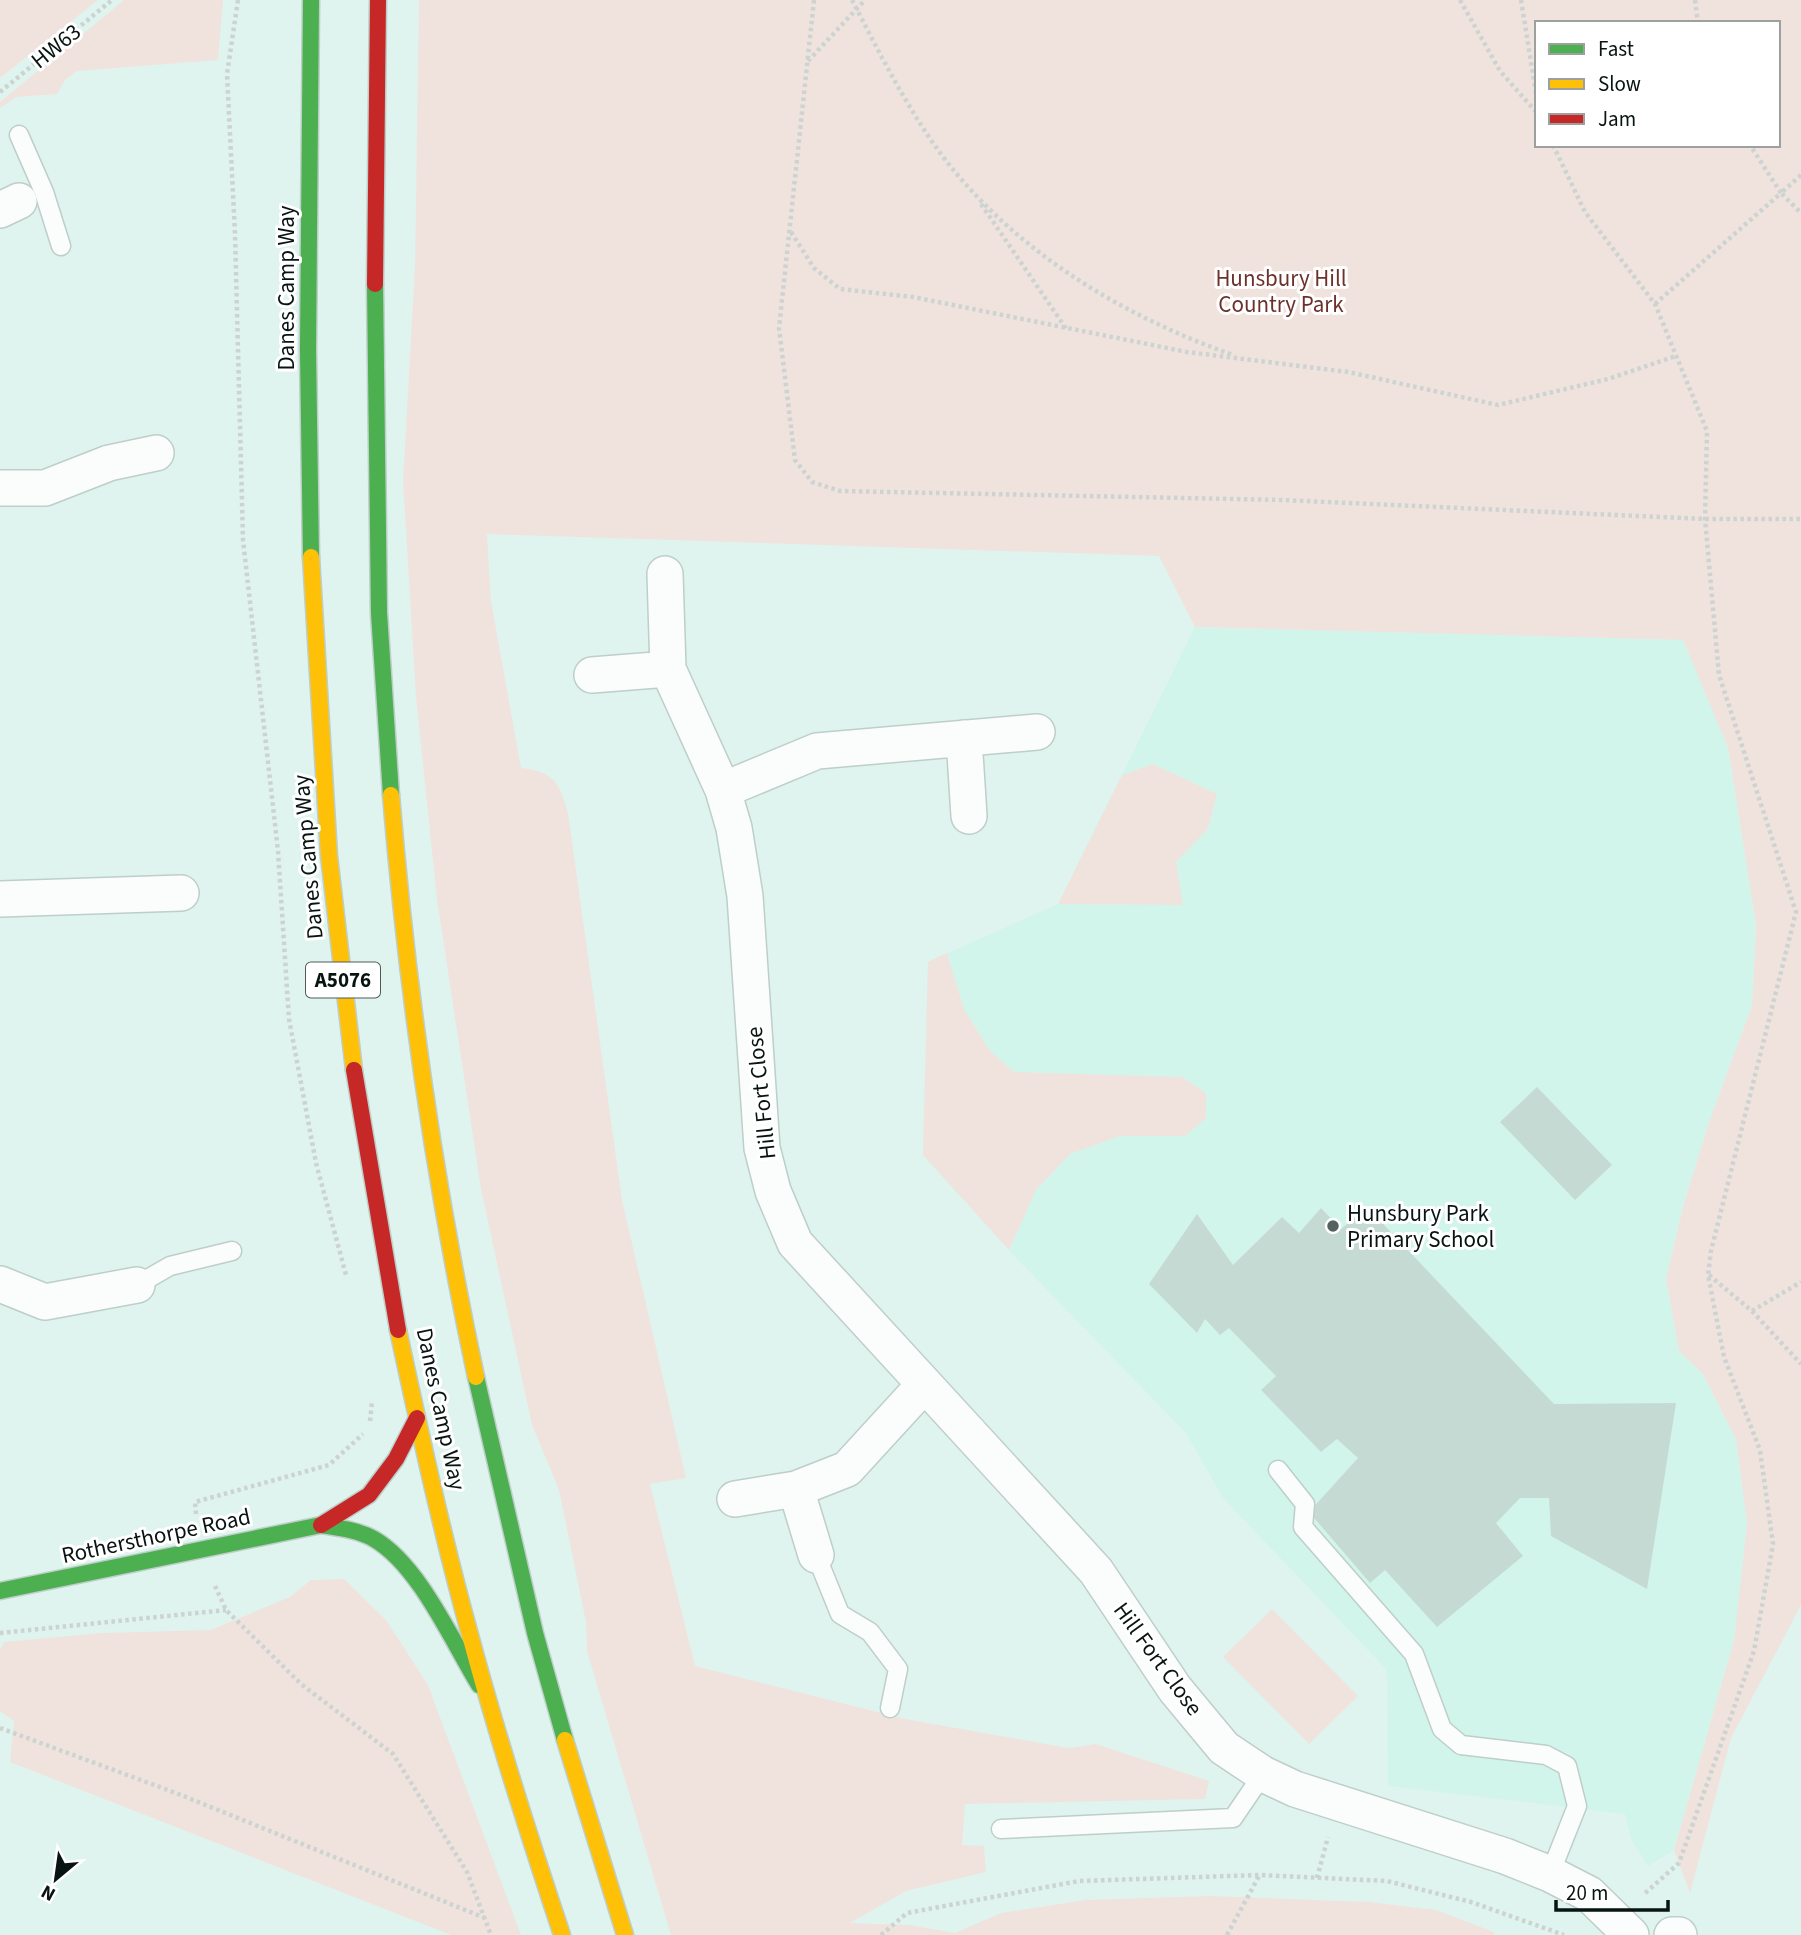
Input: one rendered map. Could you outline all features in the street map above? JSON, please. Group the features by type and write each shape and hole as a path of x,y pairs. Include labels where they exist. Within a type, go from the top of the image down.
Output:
{"main road":[{"name":"Danes Camp Way","path":"311,0 309,463 317,702 338,944 362,1129 417,1418 485,1696 562,1935"},
{"name":"Danes Camp Way","path":"378,0 373,454 383,699 404,946 435,1152 505,1514 554,1698 625,1935"},
{"name":"Rothersthorpe Road","path":"321,1525 369,1495 396,1459 417,1418"},
{"name":"Rothersthorpe Road","path":"0,1591 321,1525 354,1530 376,1540 397,1556 485,1696"}],"street":[{"path":"0,488 45,488 109,463 156,453"},
{"name":"Hill Fort Close","path":"665,574 668,668 723,790 734,828 745,896 762,1147 774,1191 795,1243 923,1386 1096,1571 1175,1689 1224,1748 1263,1774 1295,1789 1550,1874 1589,1894 1624,1927"},
{"path":"592,675 668,668"},
{"path":"723,790 817,751 1037,732"},
{"path":"964,738 970,816"},
{"path":"0,900 181,893"},
{"path":"0,1284 45,1302 137,1286"},
{"path":"736,1499 796,1489 847,1469 923,1386"},
{"path":"796,1489 816,1555"},
{"path":"1672,1935 1679,1935"}],"lane":[{"path":"19,135 21,201 61,246"},
{"path":"137,1286 170,1266 232,1251"},
{"path":"1278,1470 1306,1504 1303,1527 1414,1654 1442,1729 1461,1745 1545,1755 1567,1766 1577,1806 1550,1874"},
{"path":"816,1555 840,1614 870,1632 898,1669 890,1708"},
{"path":"1001,1829 1233,1818 1263,1774"}],"path":[{"name":"HW63","path":"0,92 112,0"},
{"path":"238,0 227,74 235,234 243,540 278,851 289,1019 316,1163 347,1279"},
{"path":"814,0 779,328 795,460 813,482 840,491 1282,500 1705,519 1801,519"},
{"path":"852,0 888,70 954,171 1005,226 1076,279 1181,337 1240,358"},
{"path":"808,61 865,0"},
{"path":"1460,0 1500,71 1535,111"},
{"path":"1521,0 1535,87"},
{"path":"1696,0 1698,21"},
{"path":"1554,147 1585,212 1655,304 1707,431 1705,519 1718,675 1799,912 1711,1251 1708,1275 1724,1357 1760,1450 1773,1544 1754,1651 1679,1863 1624,1927"},
{"path":"1751,147 1781,193 1801,213"},
{"path":"1655,304 1801,175"},
{"path":"973,192 1068,330"},
{"path":"790,230 814,268 839,289 913,297 1068,330 1240,358 1348,372 1498,405 1608,379 1676,356"},
{"path":"1708,1275 1752,1311 1801,1364"},
{"path":"1752,1311 1801,1282"},
{"path":"373,1395 368,1430 329,1465 195,1502 199,1550 226,1610 300,1684 393,1754 467,1872 491,1935"},
{"path":"0,1633 226,1610"},
{"path":"0,1728 176,1793 486,1919"},
{"path":"1227,1935 1260,1875"},
{"path":"881,1935 907,1913 1079,1881 1260,1875 1388,1881 1471,1902 1564,1935"}],"shaded area":[{"name":"Hunsbury Park Primary School","path":"1195,627 1683,639 1728,748 1756,925 1752,1006 1710,1119 1684,1203 1666,1279 1679,1351 1703,1374 1736,1439 1748,1530 1734,1640 1674,1850 1648,1866 1632,1841 1625,1814 1388,1786 1387,1670 1223,1498 1186,1433 1019,1261 923,1155 928,962 1058,904"}],"green space":[{"path":"0,0 98,0 0,78"},
{"path":"124,0 223,0 218,60 77,71 65,80 57,94 17,97 0,108 0,102"},
{"name":"Hunsbury Hill Country Park","path":"419,0 1801,0 1801,1605 1731,1738 1690,1893 1674,1850 1734,1640 1747,1524 1736,1439 1703,1374 1679,1351 1666,1279 1684,1203 1710,1119 1752,1006 1756,925 1728,748 1683,640 1195,627 1159,556 487,534 491,601 521,768 541,772 554,781 562,794 568,813 622,1200 686,1478 650,1484 695,1666 905,1719 1069,1748 1096,1744 1209,1781 1205,1799 965,1804 962,1845 984,1846 986,1872 906,1891 850,1923 909,1925 955,1933 1001,1913 1085,1900 1210,1896 1369,1902 1436,1910 1494,1932 1494,1935 671,1935 587,1651 586,1622 559,1490 532,1425 481,1189 437,899 416,697 403,481 415,266"},
{"path":"1153,764 1217,794 1208,829 1176,862 1183,905 1058,904 1122,775"},
{"path":"947,953 964,1009 990,1051 1014,1072 1182,1077 1206,1093 1206,1118 1185,1136 1120,1136 1070,1154 1036,1190 1009,1250 923,1155 928,962"},
{"path":"344,1579 386,1620 428,1685 521,1935 451,1935 10,1762 14,1721 0,1711 0,1650 4,1642 102,1633 211,1630 290,1597 311,1580"},
{"path":"1272,1609 1358,1696 1309,1744 1223,1657"}],"building":[{"path":"1537,1087 1612,1165 1575,1200 1500,1122"},
{"path":"1367,1207 1554,1404 1676,1403 1647,1589 1551,1536 1549,1498 1520,1498 1496,1523 1523,1556 1437,1627 1385,1570 1370,1583 1309,1512 1358,1458 1337,1439 1321,1452 1261,1390 1276,1376 1229,1328 1220,1335 1205,1319 1197,1333 1149,1284 1197,1214 1233,1265 1282,1217 1299,1233 1321,1208 1341,1229"}],"traffic: fast":[{"path":"311,0 308,350 311,557"},
{"path":"375,284 379,613 391,795"},
{"path":"476,1377 535,1633 565,1740"},
{"path":"0,1591 321,1525 341,1528 374,1539 406,1567 433,1605 479,1685"}],"traffic: slow":[{"path":"311,557 329,856 354,1070"},
{"path":"391,795 405,941 424,1087 476,1377"},
{"path":"398,1330 470,1635 491,1711 562,1935"},
{"path":"565,1740 625,1935"}],"traffic: jam":[{"path":"375,284 378,0"},
{"path":"354,1070 398,1330"},
{"path":"321,1525 369,1495 396,1459 417,1418"}],"place":[{"name":"Hunsbury Park Primary School","path":"1333,1226"}]}
